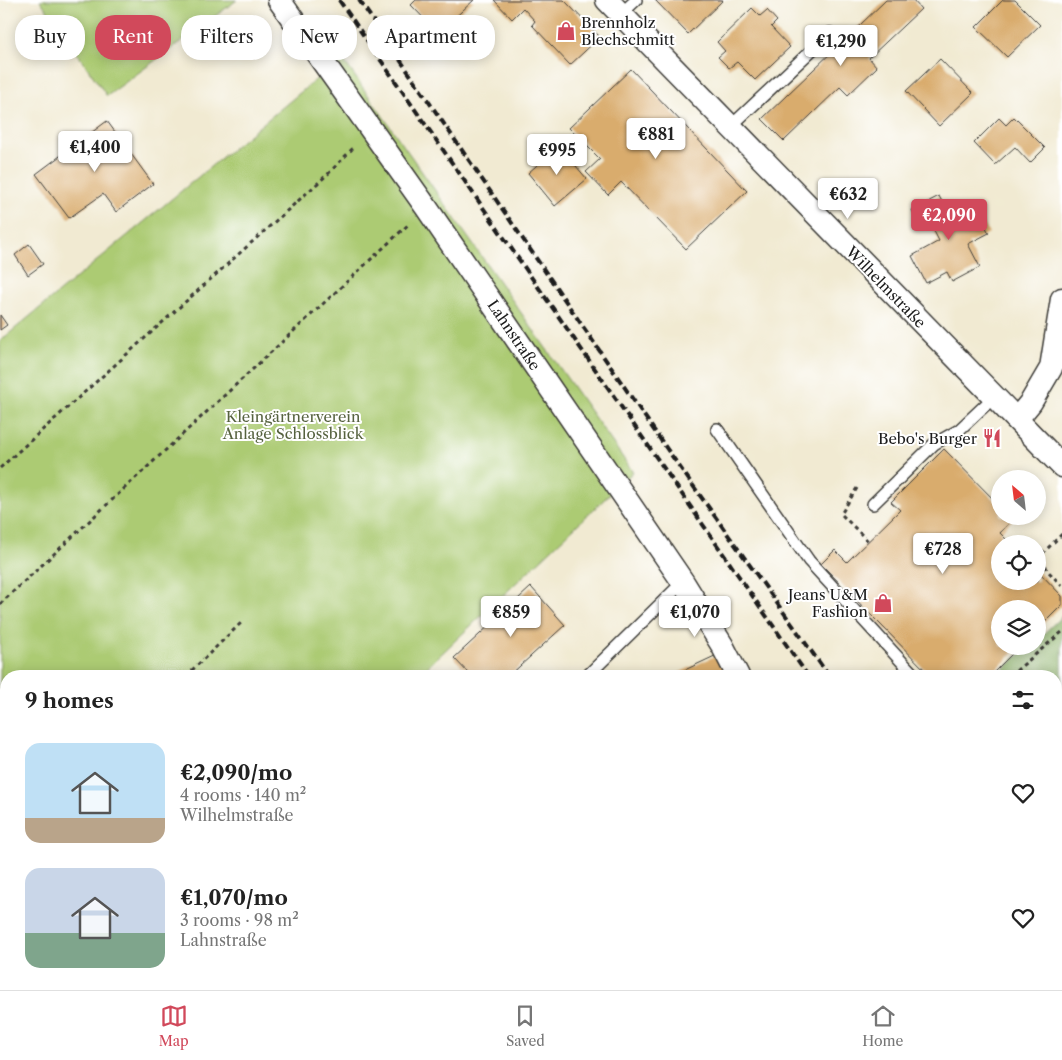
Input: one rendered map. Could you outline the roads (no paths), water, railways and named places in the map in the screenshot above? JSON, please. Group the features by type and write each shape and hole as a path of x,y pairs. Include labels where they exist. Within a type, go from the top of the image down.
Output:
{"street":[{"name":"Lahnstraße","path":"278,0 426,207 683,582 722,645 735,670"},
{"name":"Wilhelmstraße","path":"621,5 730,127 1062,466"},
{"path":"1017,419 1031,402 1051,368 1062,298"}],"lane":[{"path":"730,127 830,33"},
{"path":"873,504 934,444 959,430 995,396"},
{"path":"717,429 809,561 909,670"},
{"path":"593,670 683,582"}],"railway":[{"path":"339,0 804,670"},
{"path":"359,0 669,452 825,670"}],"place":[{"name":"Brennholz Blechschmitt","path":"566,31"},
{"name":"Bebo's Burger","path":"992,438"},
{"name":"Jeans U&M Fashion","path":"883,603"}],"park label":[{"name":"Kleingärtnerverein Anlage Schlossblick","path":"293,424"}]}
